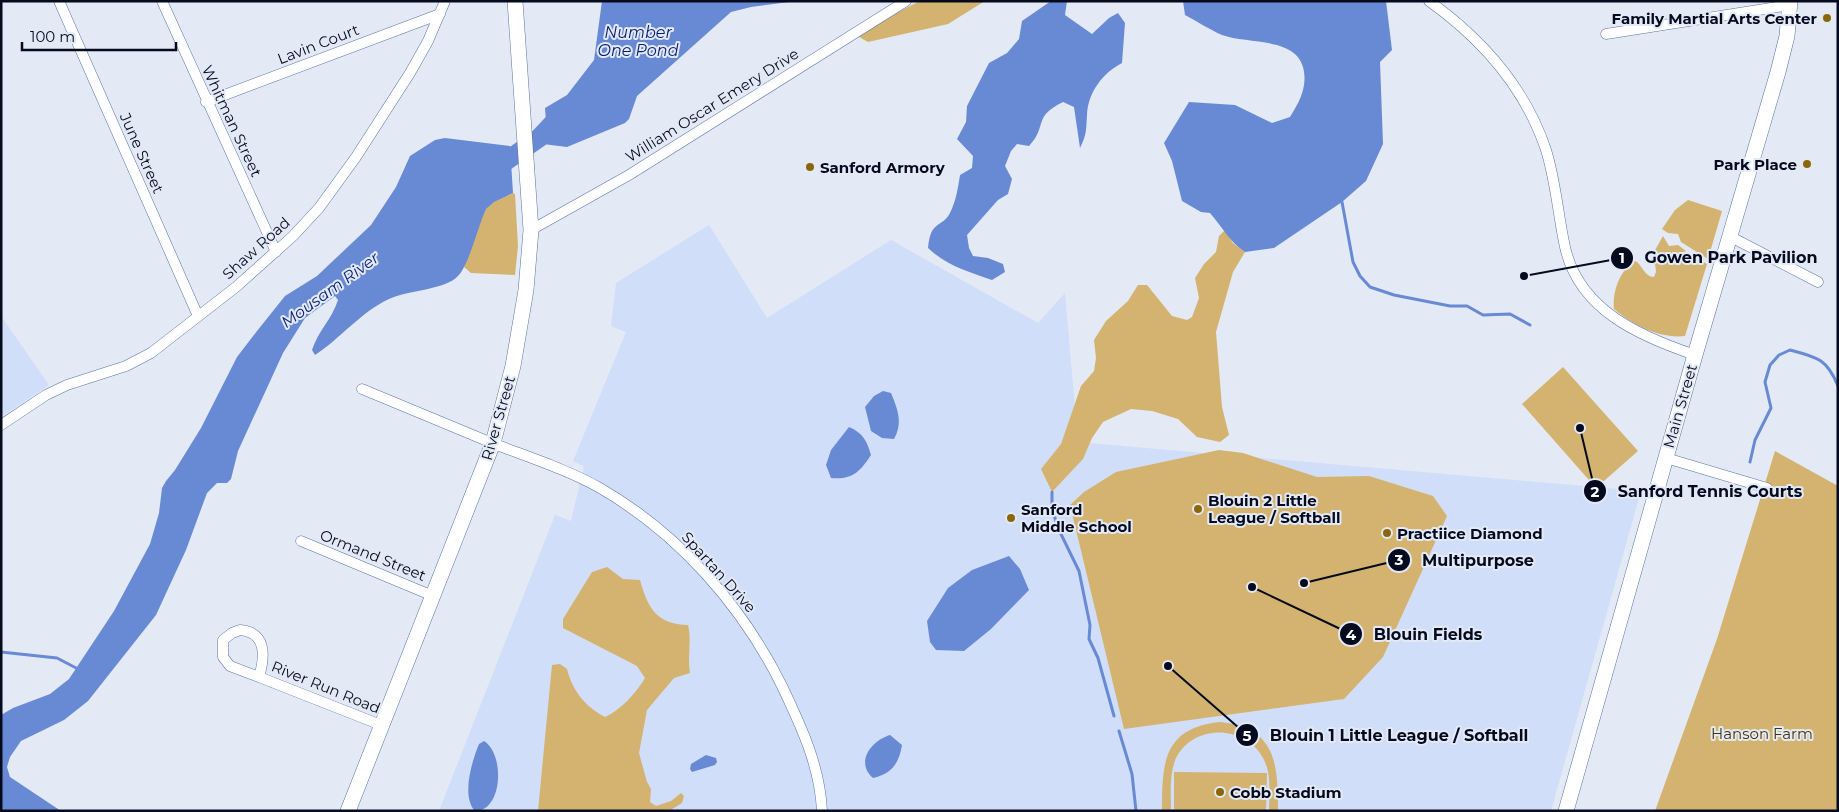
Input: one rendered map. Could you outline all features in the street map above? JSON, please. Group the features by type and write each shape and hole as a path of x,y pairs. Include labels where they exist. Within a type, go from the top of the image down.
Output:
{"street":[{"name":"June Street","path":"59,1 198,316"},
{"name":"Whitman Street","path":"162,1 206,102 276,252"},
{"name":"Shaw Road","path":"1,425 46,395 67,385 126,366 145,356 198,316 276,252 312,216 339,182 410,73 445,1"},
{"name":"River Street","path":"348,811 493,443 513,366 522,320 531,230 515,1"},
{"name":"William Oscar Emery Drive","path":"531,230 629,175 906,1"},
{"path":"1429,1 1468,31 1484,47 1511,81 1528,111 1552,170 1566,250 1582,285 1600,307 1625,326 1656,341 1695,354"},
{"path":"1606,34 1790,3"},
{"name":"Main Street","path":"1566,811 1695,354 1780,66 1790,3"},
{"name":"Lavin Court","path":"206,102 440,14"},
{"path":"1729,236 1818,282"},
{"name":"Spartan Drive","path":"362,389 558,469 598,488 635,510 691,559 726,598 766,654 799,721 820,779 822,811"},
{"path":"1666,458 1767,488"},
{"name":"Ormand Street","path":"301,542 433,596"},
{"name":"River Run Road","path":"259,677 264,661 260,639 246,630 235,631 226,636 221,649 225,661 237,669 381,725"}],"shaded area":[{"name":"Sanford Middle School","path":"709,225 767,318 891,240 1038,323 1065,293 1078,442 1641,491 1551,811 439,811 555,515 571,521 584,466 573,461 626,332 611,326 616,283"},
{"path":"1,316 49,385 1,417"}],"green space":[{"path":"920,1 985,1 948,24 868,42 854,34"},
{"path":"513,193 515,194 518,246 515,275 471,273 464,267 482,214 496,201"},
{"path":"1688,200 1722,211 1708,259 1681,242 1678,234 1668,233 1662,229 1675,210"},
{"path":"1225,230 1233,243 1245,252 1233,272 1216,332 1222,407 1229,435 1220,442 1197,437 1178,419 1152,411 1131,409 1103,422 1092,438 1083,459 1052,492 1041,469 1061,444 1081,386 1094,371 1096,358 1094,340 1106,321 1128,301 1138,285 1147,285 1172,316 1187,320 1192,317 1199,298 1195,278 1204,264 1216,252 1219,236"},
{"path":"1663,236 1669,246 1678,245 1686,251 1664,259 1655,259 1654,252"},
{"path":"1688,253 1707,264 1685,336 1666,335 1647,330 1614,309 1614,296 1618,282 1625,270 1635,261 1648,275 1654,277 1656,272 1655,263"},
{"path":"1563,367 1638,451 1596,488 1522,404"},
{"path":"1219,450 1243,453 1317,477 1369,476 1433,496 1447,516 1383,657 1344,699 1124,729 1070,505 1084,492 1116,472"},
{"name":"Hanson Farm","path":"1775,451 1838,486 1838,811 1655,811 1717,639"},
{"path":"607,567 623,579 640,580 651,607 661,618 669,622 688,625 690,673 674,678 647,710 639,753 647,782 651,789 650,802 656,806 671,801 681,793 684,796 682,803 669,811 538,811 552,665 560,664 567,669 573,685 581,698 591,708 605,717 617,710 628,700 645,678 637,666 563,628 563,619 592,572"},
{"path":"1220,722 1239,725 1253,731 1263,740 1270,751 1277,778 1278,811 1269,811 1268,771 1263,758 1255,747 1245,739 1233,734 1220,732 1207,734 1195,739 1184,747 1176,758 1172,771 1171,811 1162,811 1165,763 1177,740 1187,732 1201,726"},
{"name":"Cobb Stadium","path":"1174,772 1267,773 1266,811 1174,811"}],"water":[{"name":"Number One Pond","path":"602,1 797,1 751,7 731,12 637,96 629,119 625,123 567,147 543,144 539,138 538,126 546,121 545,108 567,95 594,60"},
{"path":"1051,1 1067,1 1065,15 1092,34 1109,18 1118,13 1125,23 1122,63 1103,78 1090,99 1085,135 1080,148 1074,107 1063,102 1047,112 1035,139 1029,146 1017,144 1011,151 1005,166 1012,179 1008,194 998,200 967,235 969,248 973,256 988,258 1003,264 1005,272 992,280 942,259 928,248 929,239 934,228 947,218 950,213 958,190 960,175 972,168 973,156 957,139 966,122 967,106 989,63 1007,53 1019,39 1022,21"},
{"path":"1183,1 1386,1 1392,50 1380,62 1383,144 1366,181 1342,202 1274,248 1245,252 1230,239 1210,213 1201,212 1182,201 1172,161 1164,143 1189,102 1235,105 1272,123 1290,117 1304,87 1303,67 1298,57 1280,46 1232,38 1208,28 1185,15"},
{"path":"445,138 510,146 513,193 494,202 486,209 462,271 452,281 397,296 379,304 315,355 312,350 338,300 335,296 305,318 283,353 238,451 231,479 227,483 217,483 207,493 186,550 156,615 88,701 64,720 21,741 10,757 7,767 10,777 61,811 1,811 1,715 13,708 50,694 69,679 114,611 150,544 159,513 162,488 201,428 237,357 285,296 317,276 371,225 396,187 410,156 435,140"},
{"path":"883,391 891,393 897,411 899,422 894,439 882,438 871,431 865,407 874,396"},
{"path":"849,427 864,438 871,455 855,474 845,478 831,478 826,465 831,450"},
{"path":"1009,556 1020,569 1029,590 991,629 964,651 936,650 930,642 927,621 948,588 972,570"},
{"path":"890,735 902,745 899,758 889,771 873,778 865,765 865,759 877,742"},
{"path":"484,741 491,748 495,757 498,781 496,792 491,802 484,809 475,811 469,797 469,778 479,744"},
{"path":"706,755 716,758 717,762 715,765 692,772 690,769 691,764"}],"waterway":[{"name":"Mousam River","path":"492,171 539,138 556,120"},
{"path":"1342,202 1353,262 1360,276 1370,287 1394,295 1450,306 1467,306 1483,315 1510,314 1530,325"},
{"path":"1750,462 1755,440 1771,408 1765,382 1770,365 1779,355 1790,350 1814,357 1830,370 1838,386"},
{"path":"1052,492 1052,508 1058,528 1079,571 1090,625 1089,639 1098,658 1114,716"},
{"path":"1,652 57,658 80,670"},
{"path":"1119,731 1132,774 1136,811"}],"place":[{"name":"Family Martial Arts Center","path":"1827,18"},
{"name":"Park Place","path":"1807,164"},
{"name":"Sanford Armory","path":"810,167"},
{"name":"Gowen Park Pavilion","path":"1524,276"},
{"name":"Sanford Tennis Courts","path":"1580,428"},
{"name":"Blouin 2 Little League / Softball","path":"1198,509"},
{"name":"Sanford Middle School","path":"1011,518"},
{"name":"Practiice Diamond","path":"1387,533"},
{"name":"Multipurpose","path":"1304,583"},
{"name":"Blouin Fields","path":"1252,587"},
{"name":"Blouin 1 Little League / Softball","path":"1168,666"},
{"name":"Cobb Stadium","path":"1220,792"}]}
